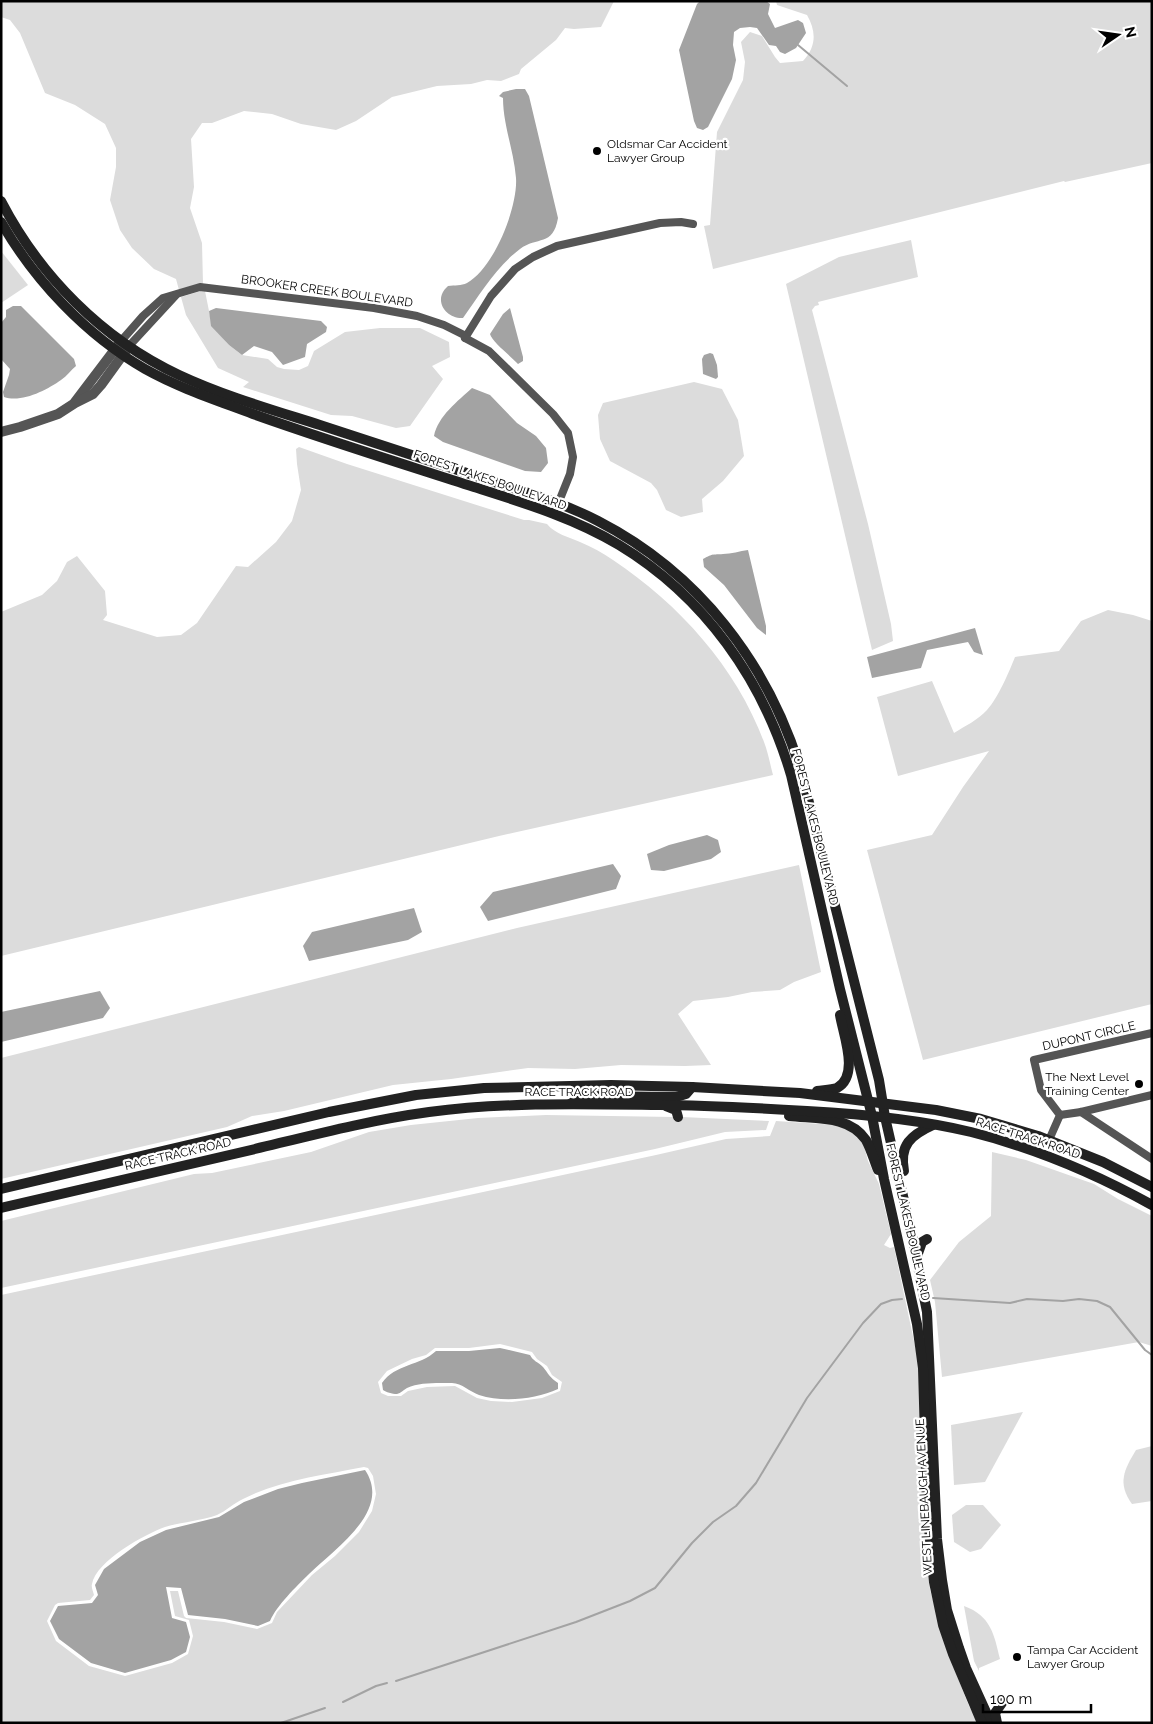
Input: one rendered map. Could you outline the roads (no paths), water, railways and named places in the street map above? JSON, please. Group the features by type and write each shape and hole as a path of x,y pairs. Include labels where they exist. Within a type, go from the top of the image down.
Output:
{"main road":[{"name":"FOREST LAKES BOULEVARD","path":"1,201 17,229 51,276 122,347 179,375 209,387 558,504 599,522 651,554 685,582 726,626 746,652 763,679 779,711 801,771 883,1102 884,1116 911,1231 928,1321"},
{"name":"FOREST LAKES BOULEVARD","path":"1,222 25,259 48,288 73,314 168,381 208,398 283,425 546,510 595,532 646,563 678,590 712,624 738,658 770,716 784,750 872,1116 895,1227 894,1244 917,1324 922,1359 929,1534 936,1591 943,1625 953,1654 978,1704 982,1723"},
{"path":"800,1093 830,1090 838,1087 846,1077 849,1067 839,1007 815,894 816,879"},
{"name":"RACE TRACK ROAD","path":"1,1189 329,1112 416,1095 484,1088 563,1085 692,1087 800,1093 936,1110 981,1119 1049,1140 1103,1162 1152,1187"},
{"path":"570,1104 583,1096 676,1097 686,1094 692,1087"},
{"name":"RACE TRACK ROAD","path":"1,1208 371,1122 461,1109 570,1104 730,1106 884,1116 994,1138 1051,1157 1107,1180 1152,1205"},
{"path":"662,1105 676,1110 678,1117"},
{"path":"692,1105 714,1112 836,1120 852,1127 866,1140 878,1170 884,1179"},
{"path":"911,1231 911,1210 902,1156 912,1137 933,1125"},
{"path":"1,1196 21,1184"},
{"path":"917,1260 919,1247 927,1239"},
{"path":"894,1244 907,1252 919,1302 928,1321"},
{"name":"WEST LINEBAUGH AVENUE","path":"928,1321 937,1539 941,1576 947,1610 978,1704 991,1723"},
{"path":"997,1723 995,1713 1002,1703"},
{"path":"978,1704 987,1723"}],"street":[{"path":"465,338 491,296 515,269 533,257 557,246 660,222 693,224"},
{"name":"BROOKER CREEK BOULEVARD","path":"1,432 58,414 75,403 122,347 176,295 200,287 374,308 417,316 464,335 465,338 489,351 553,414 568,433 573,458 570,474 558,504"},
{"name":"DUPONT CIRCLE","path":"1060,1115 1041,1090 1034,1060 1152,1033"},
{"path":"1049,1140 1060,1115 1081,1112 1152,1095"},
{"path":"1081,1112 1152,1159"}],"waterway":[{"path":"798,45 847,86"},
{"path":"933,1298 1010,1303 1027,1299 1097,1301 1110,1307 1145,1350 1152,1355"},
{"path":"396,1681 576,1622 630,1601 655,1588 692,1543 713,1522 736,1506 756,1483 807,1398 863,1323 881,1304 902,1299"},
{"path":"343,1702 376,1686 387,1683"},
{"path":"281,1723 325,1708"}],"place":[{"name":"Oldsmar Car Accident Lawyer Group","path":"597,151"},
{"name":"The Next Level Training Center","path":"1139,1084"},
{"name":"Tampa Car Accident Lawyer Group","path":"1017,1657"}]}
